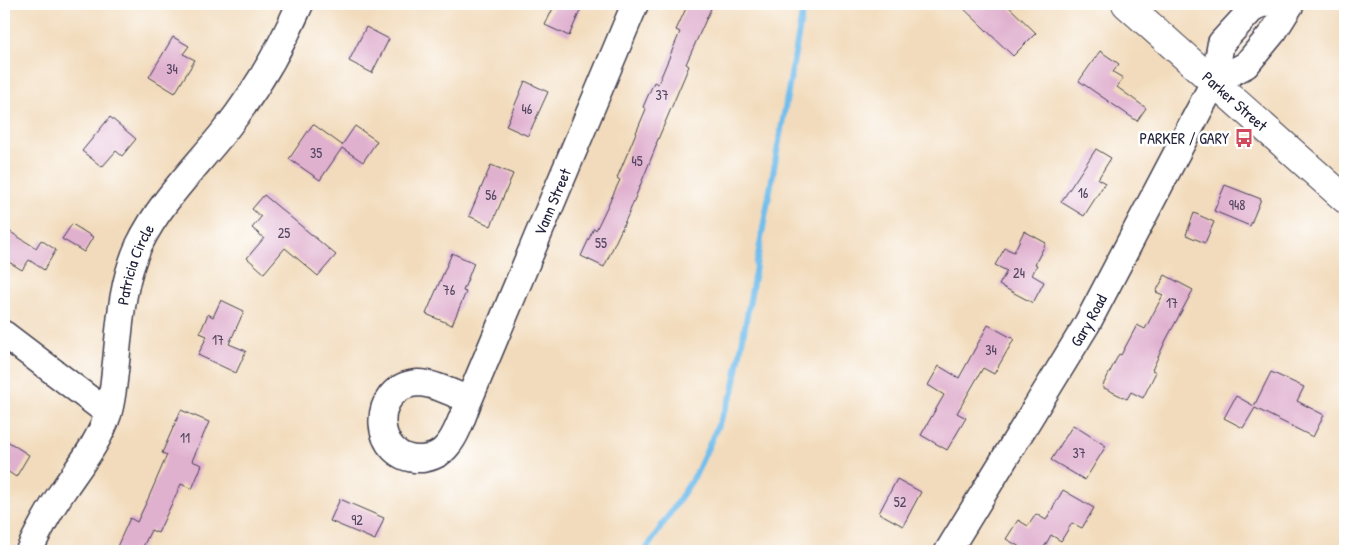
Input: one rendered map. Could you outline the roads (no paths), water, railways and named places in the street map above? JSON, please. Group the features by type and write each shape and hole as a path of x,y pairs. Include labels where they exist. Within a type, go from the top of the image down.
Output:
{"main road":[{"name":"Parker Street","path":"1126,4 1345,199"}],"street":[{"name":"Patricia Circle","path":"28,551 62,491 88,454 103,428 113,391 122,299 130,268 139,245 153,219 243,106 277,50 300,4"},
{"name":"Vann Street","path":"469,400 635,4"},
{"name":"Gary Road","path":"948,551 1087,324 1214,82 1221,43 1254,7 1262,4"},
{"path":"1214,82 1246,65 1274,31 1291,4"},
{"path":"4,334 108,412"}],"waterway":[{"path":"645,551 696,474 733,392 804,4"}],"place":[{"name":"PARKER / GARY","path":"1244,138"}]}
